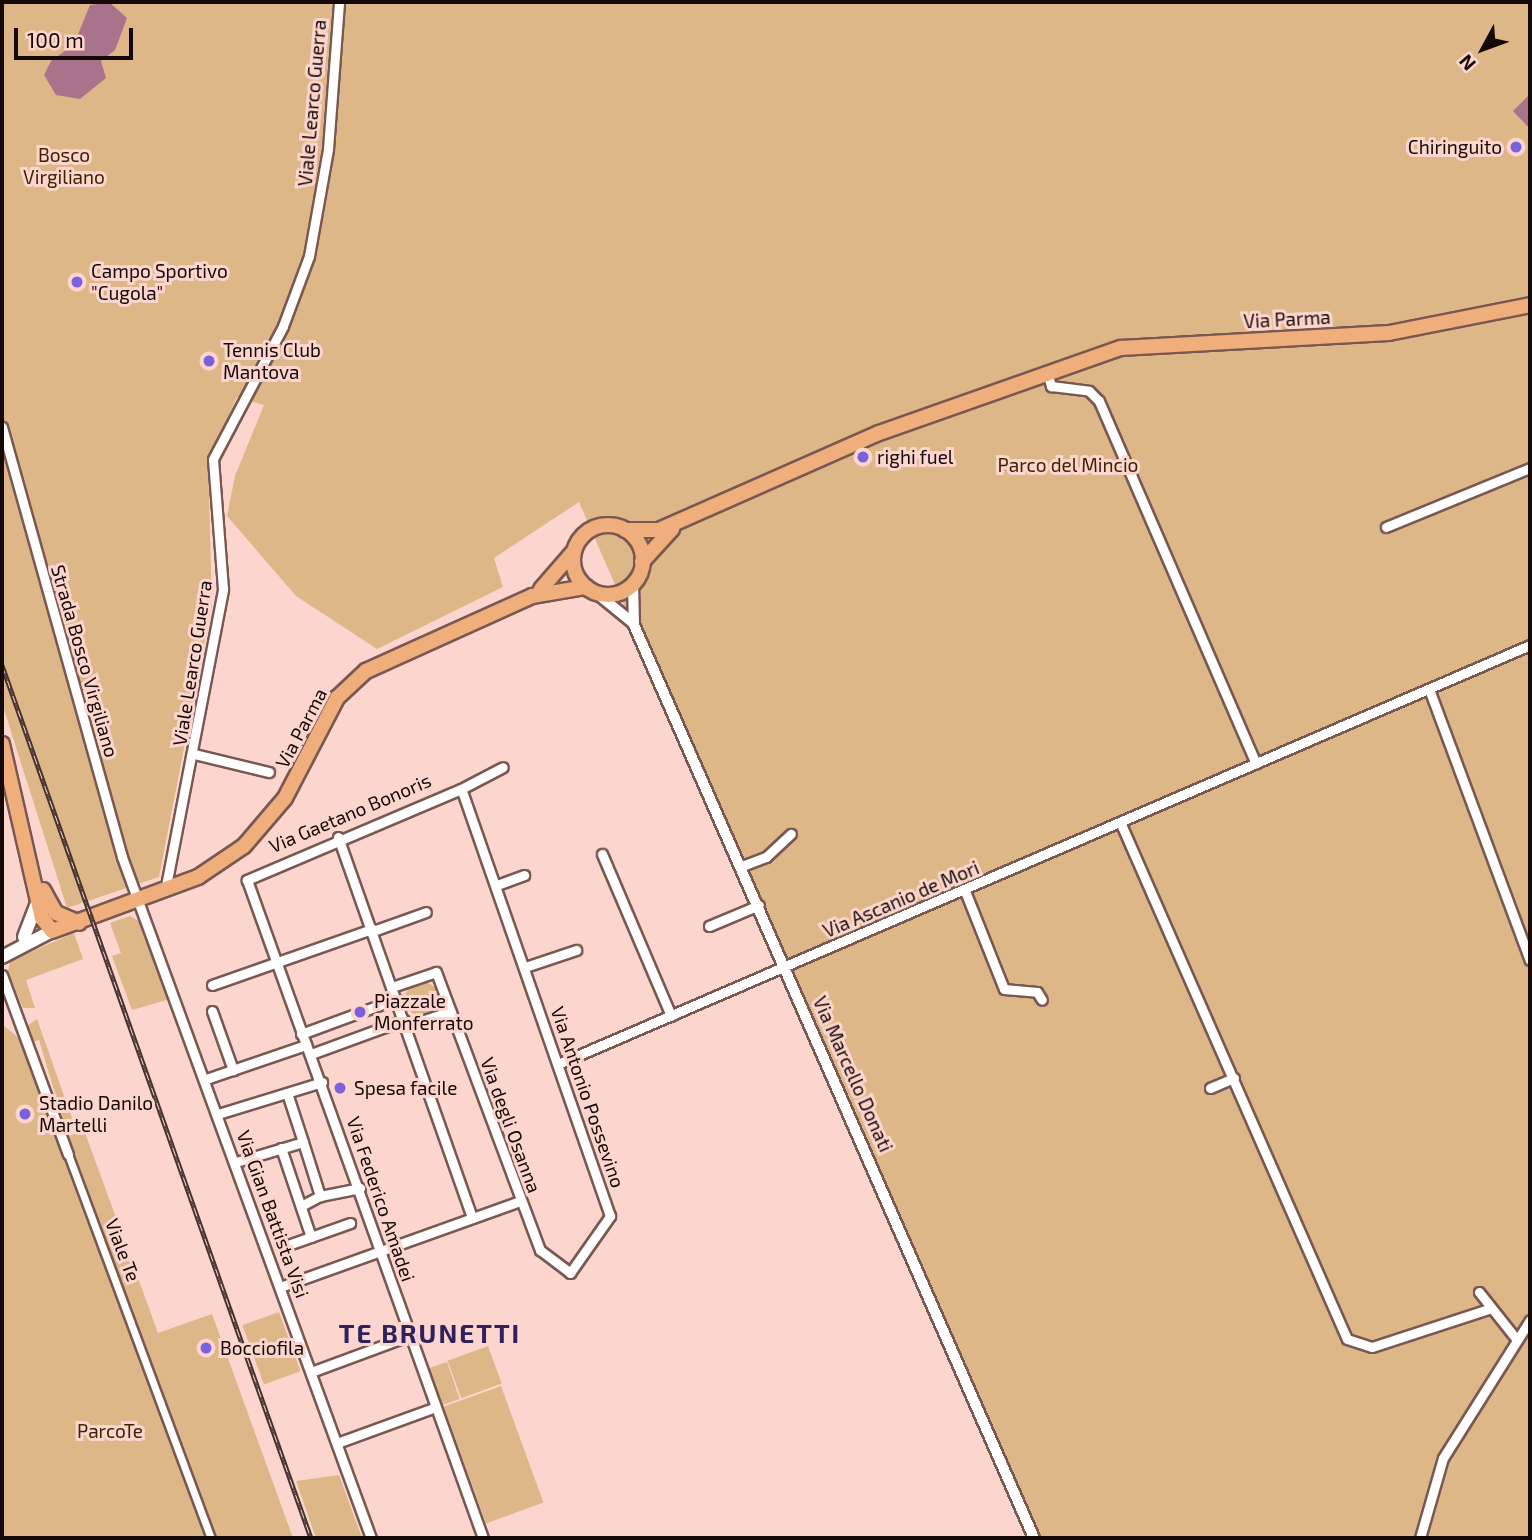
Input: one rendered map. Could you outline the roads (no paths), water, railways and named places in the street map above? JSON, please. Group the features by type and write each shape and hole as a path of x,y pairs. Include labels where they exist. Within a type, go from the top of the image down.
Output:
{"main road":[{"name":"Via Parma","path":"625,530 650,532 684,520 879,433 1046,370 1149,343 1389,333 1530,305"},
{"name":"Via Parma","path":"642,562 684,520"},
{"path":"596,527 625,530 642,562 633,584 614,594 590,590 575,572 574,551 596,527"},
{"name":"Via Parma","path":"532,596 574,551"},
{"name":"Via Parma","path":"52,931 141,902 218,866 266,824 354,679 532,596 590,590"},
{"path":"2,744 33,868 42,918 52,931"},
{"path":"33,868 52,910 52,931"},
{"path":"24,937 36,917 33,868"},
{"path":"52,910 80,923"},
{"path":"2,948 24,937 52,931"},
{"path":"2,957 52,931"}],"street":[{"name":"Viale Learco Guerra","path":"165,891 194,754 223,589 213,459 283,326 309,256 328,149 339,2"},
{"path":"1046,370 1051,386 1089,391 1099,401 1256,764"},
{"name":"Strada Bosco Virgiliano","path":"2,427 122,857 141,902"},
{"path":"1386,527 1530,468"},
{"name":"Via Marcello Donati","path":"633,584 635,625 787,966 1034,1538"},
{"name":"Via Marcello Donati","path":"590,590 635,625"},
{"name":"Via Ascanio de Mori","path":"558,1063 1121,824 1530,645"},
{"path":"1429,690 1530,960"},
{"path":"194,754 269,772"},
{"name":"Via Gaetano Bonoris","path":"253,873 338,836 461,789 503,767"},
{"name":"Via Antonio Possevino","path":"461,789 497,885 610,1216 570,1273 540,1250"},
{"path":"1121,824 1351,1344 1372,1347 1491,1308"},
{"path":"742,866 766,857 791,834"},
{"path":"338,836 472,1218"},
{"path":"602,854 671,1016"},
{"name":"Via Federico Amadei","path":"253,873 250,891 301,1034 322,1082 411,1335 433,1408 483,1538"},
{"path":"497,885 524,875"},
{"path":"965,891 1004,989 1037,992 1042,1000"},
{"name":"Via Gian Battista Visi","path":"141,902 372,1538"},
{"path":"709,926 759,905"},
{"path":"212,985 426,912"},
{"path":"525,967 576,950"},
{"name":"Via degli Osanna","path":"392,987 436,972 540,1250"},
{"name":"Viale Te","path":"2,975 211,1538"},
{"path":"301,1034 396,999"},
{"path":"212,1010 233,1070"},
{"path":"206,1079 451,1011"},
{"path":"1210,1088 1234,1078"},
{"path":"218,1114 322,1082"},
{"path":"287,1093 320,1196"},
{"path":"236,1162 303,1142"},
{"path":"281,1148 311,1237"},
{"path":"301,1206 320,1196 360,1188"},
{"path":"280,1287 520,1201"},
{"path":"288,1245 350,1223"},
{"path":"1479,1292 1517,1340"},
{"path":"1420,1538 1443,1458 1530,1320"},
{"path":"311,1372 411,1335"},
{"path":"337,1443 433,1408"}],"railway":[{"path":"2,665 311,1538"}],"place":[{"name":"Chiringuito","path":"1516,147"},
{"name":"Campo Sportivo \"Cugola\"","path":"77,282"},
{"name":"Tennis Club Mantova","path":"209,361"},
{"name":"righi fuel","path":"863,457"},
{"name":"Piazzale Monferrato","path":"360,1012"},
{"name":"Spesa facile","path":"340,1088"},
{"name":"Stadio Danilo Martelli","path":"25,1114"},
{"name":"Bocciofila","path":"206,1348"}],"district":[{"name":"TE BRUNETTI","path":"430,1333"}],"park label":[{"name":"Bosco Virgiliano","path":"64,166"},
{"name":"Parco del Mincio","path":"1068,465"},
{"name":"ParcoTe","path":"110,1431"}]}
